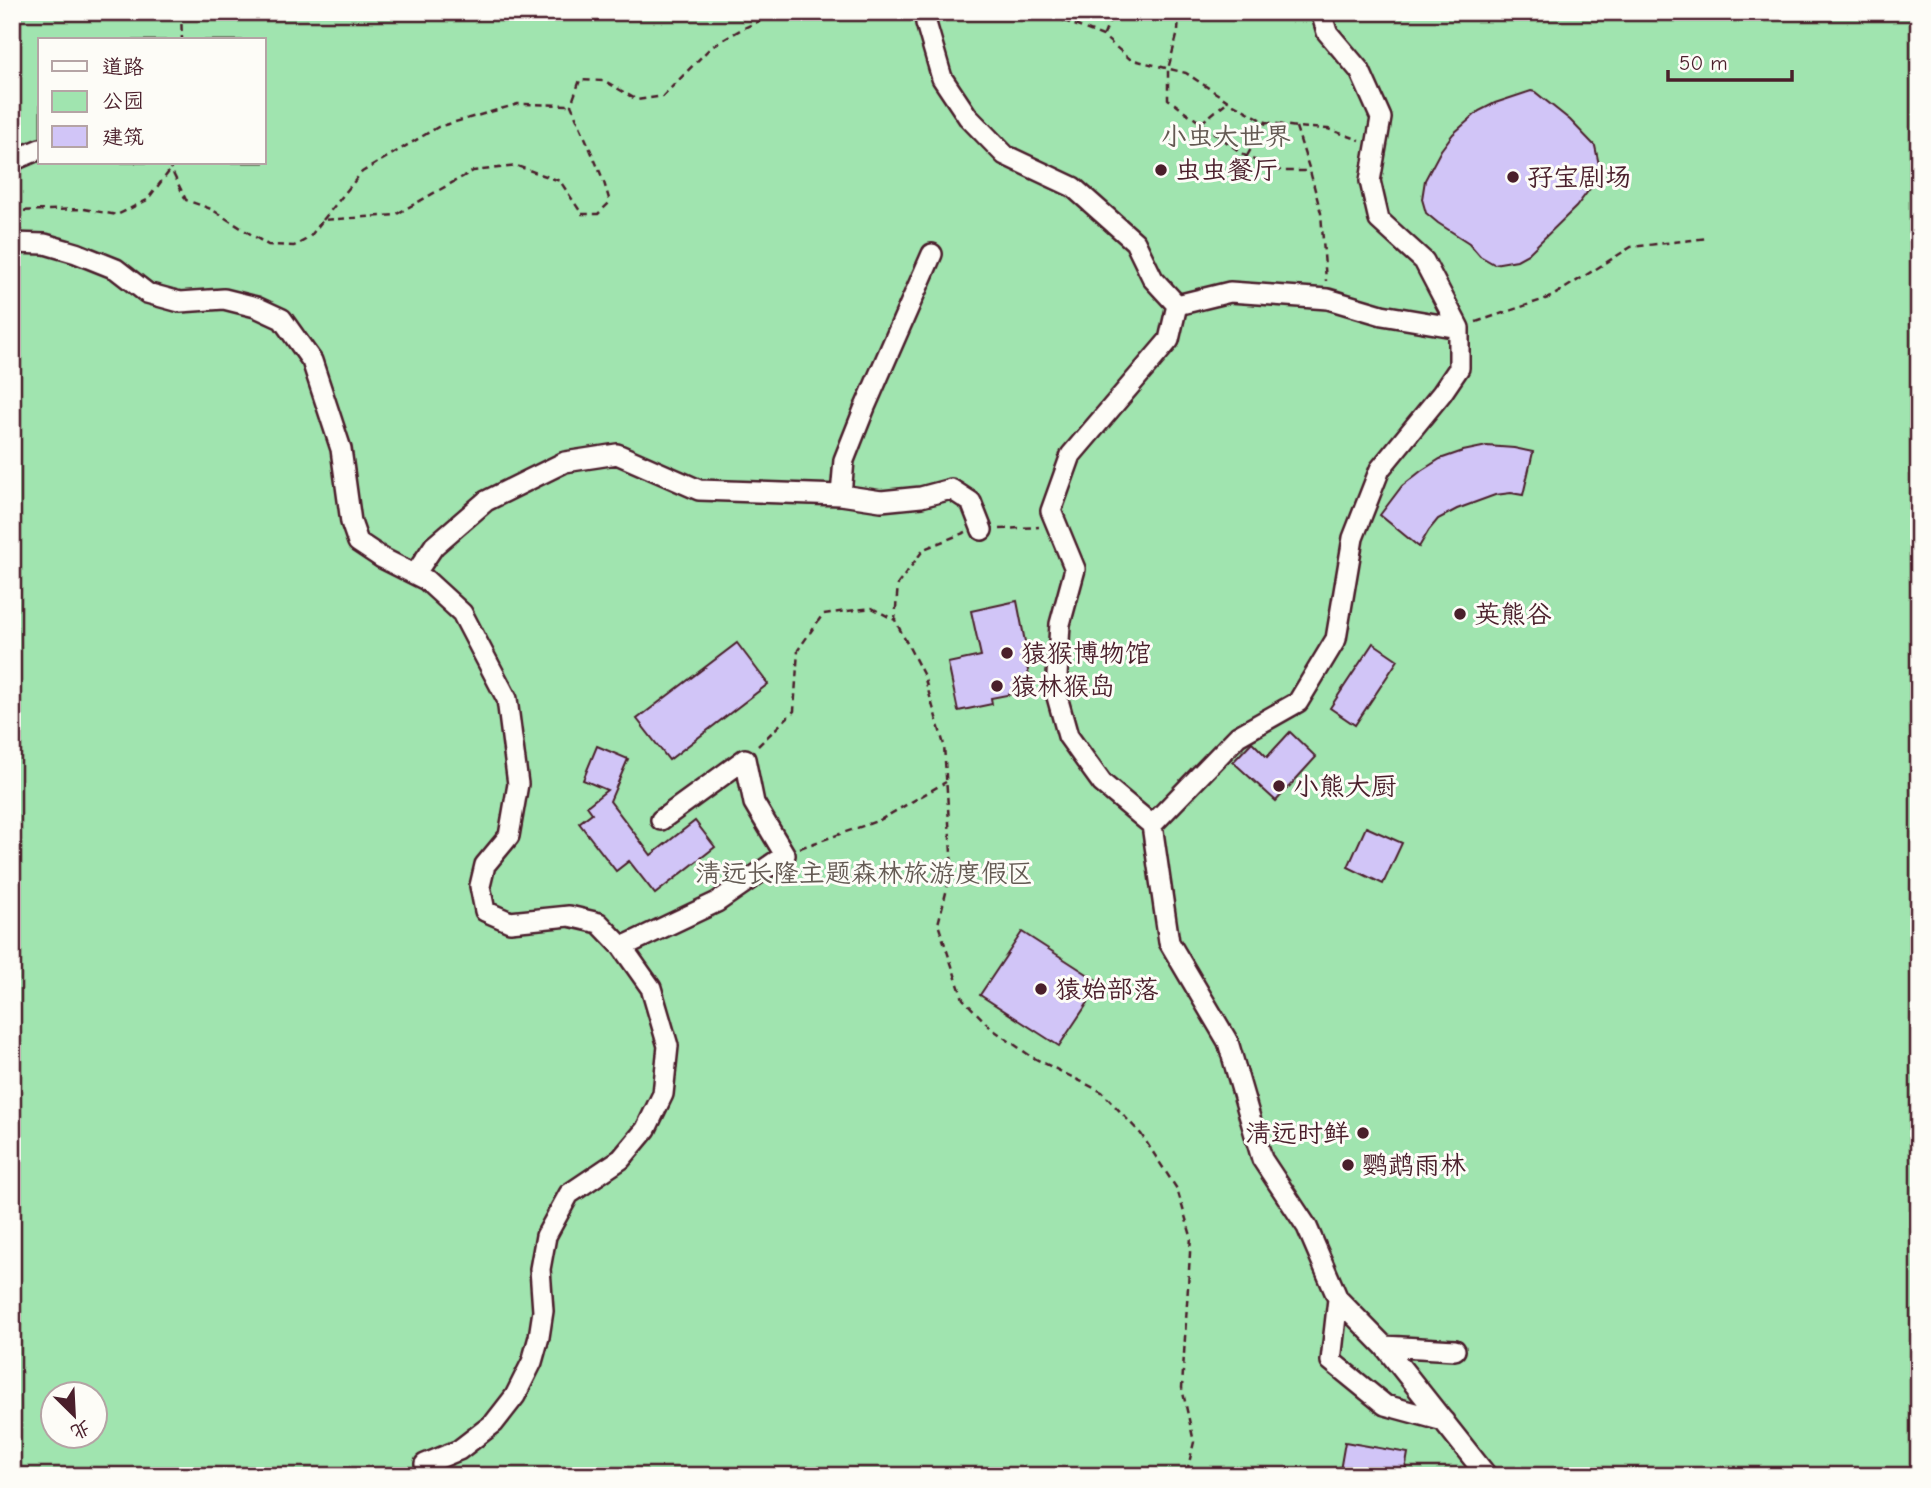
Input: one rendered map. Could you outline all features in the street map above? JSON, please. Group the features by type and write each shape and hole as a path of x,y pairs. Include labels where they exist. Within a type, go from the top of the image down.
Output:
{"street":[{"path":"926,12 926,23 942,78 968,117 1005,155 1073,187 1125,233 1135,242 1153,279 1177,305"},
{"path":"1152,825 1238,736 1298,702 1336,639 1353,538 1380,469 1459,368 1460,328 1424,261 1379,220 1370,181 1381,118 1360,71 1327,32 1321,12"},
{"path":"12,161 38,150"},
{"path":"12,243 45,244 76,253 116,269 147,293 180,302 225,299 256,307 282,319 312,361 341,449 351,522 358,542 382,558 426,580 462,612 507,699 518,784 509,836 485,865 482,876 480,887 485,911 510,922 569,916 599,923 622,947 651,988 668,1046 663,1094 646,1129 621,1159 569,1194 546,1236 540,1269 542,1311 539,1336 532,1362 515,1396 494,1423 459,1450 425,1464"},
{"path":"841,495 844,460 932,254"},
{"path":"1177,305 1230,292 1328,299 1382,314 1460,328"},
{"path":"1177,305 1169,340 1071,455 1051,511 1075,569 1060,624 1056,693 1068,736 1102,783 1152,825 1169,942 1228,1042 1262,1159 1307,1227 1338,1299 1384,1346 1488,1476"},
{"path":"415,574 434,546 486,501 565,462 617,454 699,490 841,495 881,501 921,497 951,489 971,502 982,530"},
{"path":"622,947 717,902 785,855 754,803 745,759 662,820"},
{"path":"1338,1299 1331,1361 1385,1405 1444,1422"},
{"path":"1384,1346 1455,1350"}],"path":[{"path":"181,12 182,38"},
{"path":"323,220 395,215 472,171 517,166 560,181 582,214 598,214 610,202 604,179 571,105 580,80 605,81 638,100 663,96 711,47 779,12"},
{"path":"1041,12 1103,36 1130,60 1186,73 1266,122 1328,129 1376,146"},
{"path":"1103,36 1113,12"},
{"path":"1179,12 1178,32 1168,69 1168,99 1247,157 1281,171 1310,171"},
{"path":"1201,123 1228,101"},
{"path":"168,164 186,200 211,209 268,245 294,246 309,238 362,172 438,127 518,104 571,105"},
{"path":"1247,157 1266,122"},
{"path":"1296,127 1321,213 1328,299"},
{"path":"12,211 84,209 117,215 147,200 171,169"},
{"path":"1460,328 1551,297 1631,247 1709,238"},
{"path":"1057,526 971,530 924,550 898,584 895,620 923,676 944,745 952,869 938,924 963,999 992,1029 1032,1057 1102,1092 1141,1134 1177,1189 1191,1236 1182,1388 1194,1442 1186,1476"},
{"path":"745,759 794,711 798,650 823,614 872,608 895,620"},
{"path":"785,855 880,820 946,782"}],"green space":[{"name":"清远长隆主题森林旅游度假区","path":"12,12 1919,12 1919,1476 12,1476"}],"building":[{"name":"孖宝剧场","path":"1531,91 1570,120 1595,146 1601,174 1576,207 1528,254 1517,260 1494,264 1426,213 1422,199 1425,180 1453,134 1479,111"},
{"path":"1487,446 1533,452 1523,495 1495,495 1457,509 1438,519 1419,547 1380,515 1402,486 1421,471 1440,459"},
{"name":"猿猴博物馆","path":"1017,601 1026,647 1032,646 1035,660 1026,661 1032,690 991,698 992,704 958,711 948,663 981,656 971,611"},
{"path":"737,643 768,684 669,760 637,719"},
{"path":"1373,643 1398,660 1355,725 1330,708"},
{"path":"1290,732 1316,757 1276,801 1233,762 1252,742 1267,757"},
{"path":"597,746 628,759 610,801 651,855 695,821 715,847 655,894 629,861 616,871 579,823 592,813 587,806 607,790 583,780"},
{"path":"1366,827 1402,843 1383,884 1348,867"},
{"name":"猿始部落","path":"1022,932 1101,983 1059,1046 980,995"},
{"path":"1345,1442 1408,1453 1404,1476 1339,1476"}],"place":[{"name":"虫虫餐厅","path":"1161,170"},
{"name":"孖宝剧场","path":"1513,177"},
{"name":"英熊谷","path":"1460,614"},
{"name":"猿猴博物馆","path":"1007,653"},
{"name":"猿林猴岛","path":"997,686"},
{"name":"小熊大厨","path":"1279,786"},
{"name":"猿始部落","path":"1041,989"},
{"name":"清远时鲜","path":"1363,1133"},
{"name":"鹦鹉雨林","path":"1348,1165"}],"park label":[{"name":"小虫大世界","path":"1226,136"}]}
